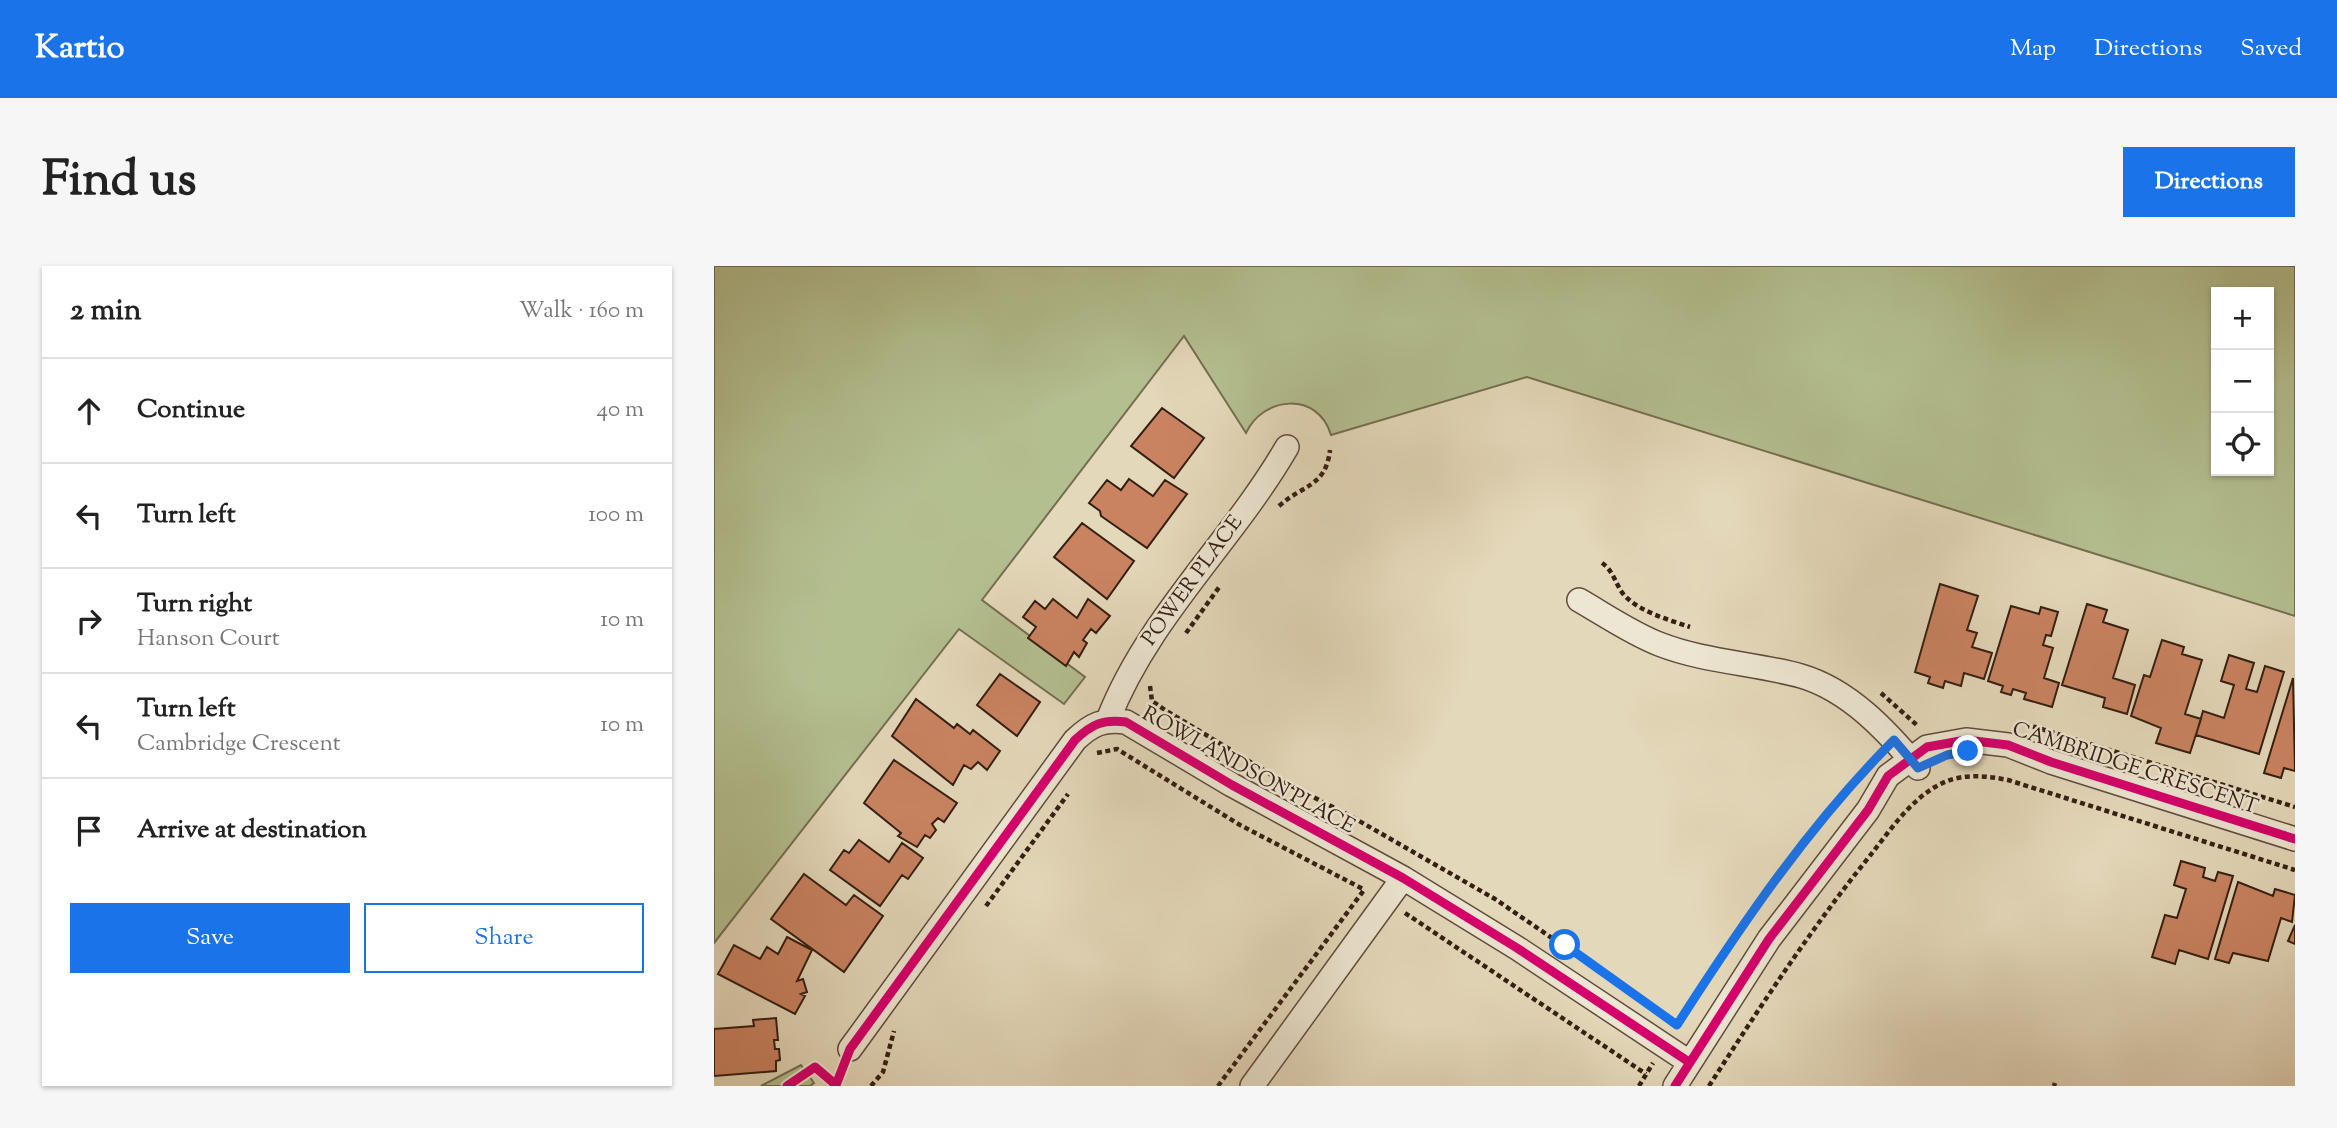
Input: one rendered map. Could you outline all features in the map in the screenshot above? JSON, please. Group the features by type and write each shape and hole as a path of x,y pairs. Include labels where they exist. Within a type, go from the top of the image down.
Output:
{"street":[{"name":"POWER PLACE","path":"1108,720 1124,680 1163,618 1210,559 1287,447"},
{"path":"1579,600 1658,644 1697,656 1803,677 1833,691 1865,712 1914,763"},
{"name":"ROWLANDSON PLACE","path":"850,1049 1075,740 1088,727 1108,720 1126,722 1232,785 1403,878 1517,948 1689,1062"},
{"name":"CAMBRIDGE CRESCENT","path":"1675,1086 1769,939 1868,810 1914,763 1968,751 2006,753 2051,762 2295,839"},
{"path":"1252,1086 1403,878"}],"path":[{"path":"1277,508 1320,479 1331,450"},
{"path":"1184,636 1228,574"},
{"path":"1156,675 1150,685 1152,701 1280,780 1354,818 1495,899 1677,1025"},
{"path":"2017,723 2295,807"},
{"path":"1639,1086 1779,874 1868,766 1894,740 1923,726"},
{"path":"1090,763 1098,752 1117,749 1240,825 1386,901 1499,973 1646,1074"},
{"path":"1709,1086 1814,928 1879,844 1919,798 1957,777 1981,775 2008,780 2295,870"},
{"path":"982,912 1075,784"},
{"path":"1217,1086 1363,889"},
{"path":"871,1086 883,1072 894,1030"},
{"path":"834,1084 850,1049"}],"green space":[{"path":"714,266 2295,266 2295,616 1527,377 1331,435 1315,411 1303,405 1277,406 1254,421 1246,433 1184,336 982,600 1085,677 1064,704 959,629 714,943"},
{"path":"801,1065 814,1083 810,1086 761,1086"}],"building":[{"path":"1162,408 1204,438 1174,478 1131,446"},
{"path":"1129,479 1153,496 1165,480 1187,494 1147,548 1101,516 1100,511 1089,503 1107,480 1121,490"},
{"path":"1082,523 1134,561 1107,599 1054,557"},
{"path":"1940,584 1978,596 1967,630 1977,633 1972,647 1992,653 1984,679 1964,673 1961,686 1945,681 1943,688 1928,683 1930,677 1915,672"},
{"path":"1053,599 1077,618 1088,599 1110,616 1096,633 1091,629 1083,640 1087,643 1079,657 1074,652 1066,666 1028,638 1036,627 1023,617 1035,601 1045,609"},
{"path":"2087,604 2107,610 2103,622 2128,630 2113,678 2135,685 2127,714 2103,707 2105,698 2062,685"},
{"path":"2011,606 2039,614 2041,607 2058,612 2051,636 2046,635 2043,645 2053,648 2044,678 2059,683 2052,707 2024,699 2026,693 2013,689 2011,695 2001,692 2003,686 1988,681"},
{"path":"2162,640 2184,647 2182,654 2202,660 2185,714 2201,719 2190,753 2156,743 2161,728 2131,716 2144,675 2150,677"},
{"path":"2229,655 2254,663 2246,689 2257,692 2265,666 2284,672 2259,754 2196,735 2203,711 2224,718 2234,685 2221,681"},
{"path":"1000,674 1040,702 1017,736 977,705"},
{"path":"2293,678 2295,771 2284,768 2281,778 2264,773"},
{"path":"916,699 954,728 957,724 970,734 973,730 1000,751 987,770 978,762 971,769 964,765 953,785 892,736"},
{"path":"894,760 957,803 944,822 938,818 932,824 936,830 930,838 925,835 917,847 898,836 901,833 864,803"},
{"path":"859,840 889,862 902,843 923,858 908,879 902,875 880,906 830,870 844,850 849,853"},
{"path":"2181,861 2205,868 2203,877 2215,881 2218,872 2233,876 2208,959 2179,950 2175,964 2152,957 2165,915 2177,918 2186,889 2174,885"},
{"path":"804,874 846,905 854,895 883,916 844,972 771,919"},
{"path":"2238,882 2273,896 2275,889 2295,895 2292,922 2281,918 2268,961 2233,953 2229,963 2215,959"},
{"path":"2295,925 2295,944 2288,941"},
{"path":"787,937 812,950 797,981 803,979 807,992 801,994 805,996 795,1014 718,974 734,945 760,959 767,947 778,954"},
{"path":"776,1018 778,1040 774,1040 775,1049 779,1049 780,1060 776,1061 776,1071 714,1076 714,1029 754,1026 753,1020"}],"cycle path":[{"path":"787,1086 815,1067 836,1085 850,1049 1075,740 1093,726 1111,721 1126,722 1232,785 1403,878 1517,948 1689,1062"},
{"path":"1675,1086 1769,939 1868,810 1888,776 1927,747 1966,740 2008,745 2051,762 2295,839"}],"route":[{"path":"1565,945 1677,1025 1779,874 1817,825 1894,740 1918,768 1947,755 1968,751"}]}
